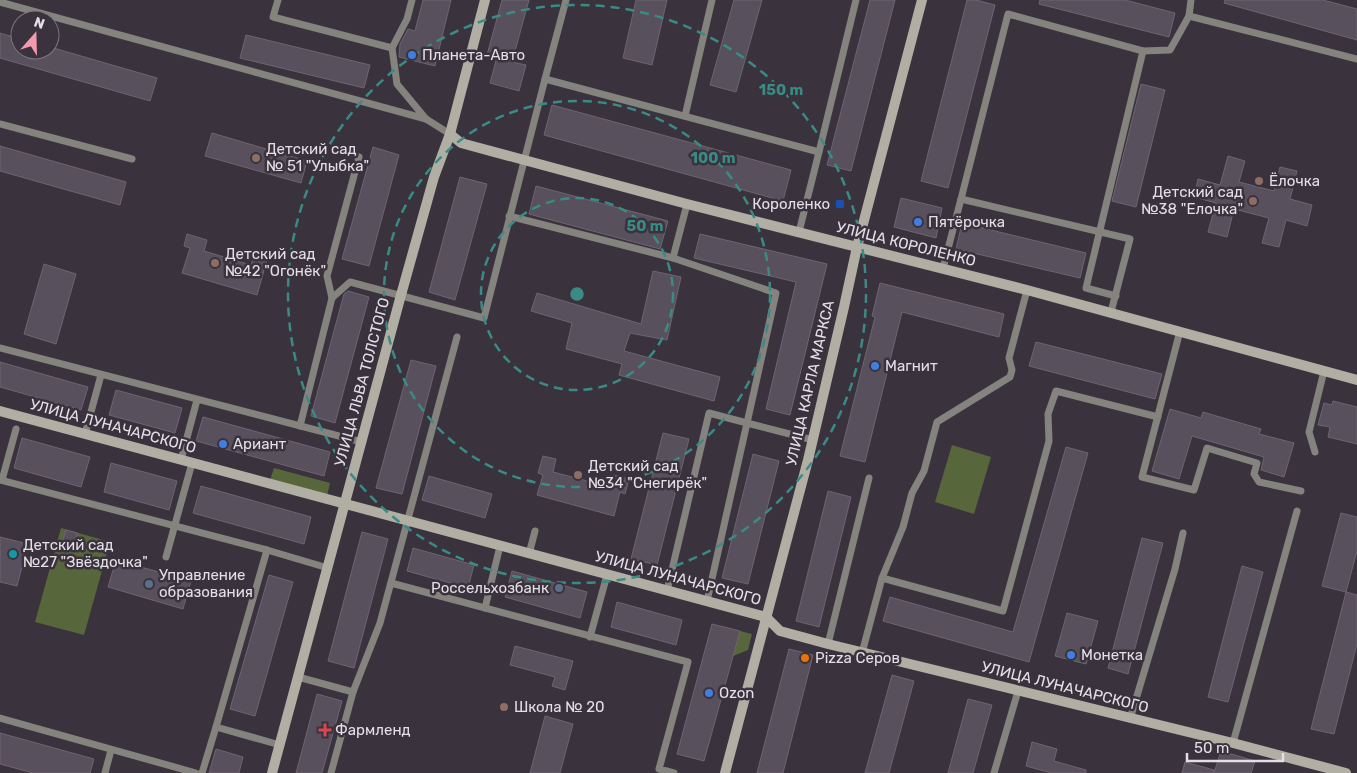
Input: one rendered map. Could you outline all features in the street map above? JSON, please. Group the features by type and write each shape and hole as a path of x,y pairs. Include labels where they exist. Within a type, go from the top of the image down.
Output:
{"street":[{"name":"УЛИЦА ЛЬВА ТОЛСТОГО","path":"272,773 401,295 434,177 450,134 484,0"},
{"name":"УЛИЦА КАРЛА МАРКСА","path":"725,773 813,440 857,247 922,0"},
{"name":"УЛИЦА КОРОЛЕНКО","path":"450,134 461,144 524,159 687,204 1028,290 1357,380"},
{"name":"УЛИЦА ЛУНАЧАРСКОГО","path":"0,411 766,617 780,631 828,644 1018,692 1233,742 1346,773"}],"lane":[{"path":"278,0 273,17 392,48"},
{"path":"412,0 407,19 392,48 397,84 426,119"},
{"path":"332,298 350,282 484,318 566,0"},
{"path":"685,116 712,0"},
{"path":"799,232 856,0"},
{"path":"943,268 1008,14 1143,51 1170,50 1189,16 1191,0"},
{"path":"0,2 426,119 450,134"},
{"path":"1189,16 1357,59"},
{"path":"1116,296 1086,288 1143,51"},
{"path":"545,79 819,152"},
{"path":"0,124 132,159"},
{"path":"300,426 332,298 327,276 358,157"},
{"path":"960,199 1130,239 1111,312"},
{"path":"673,258 687,204"},
{"path":"509,216 673,258 776,293 707,601"},
{"path":"862,653 882,578 903,528 912,493 924,471 937,422 1010,377 1012,370 1009,358 1028,290"},
{"path":"1180,331 1142,477 1194,490 1207,448 1257,463 1254,474 1259,482 1301,491"},
{"path":"331,773 353,692 380,623 457,337"},
{"path":"0,348 362,442"},
{"path":"1315,452 1309,432 1324,371"},
{"path":"85,434 101,375"},
{"path":"882,578 1004,610 1049,441 1048,414 1056,391 1158,416"},
{"path":"181,460 197,400"},
{"path":"668,591 709,413 813,440"},
{"path":"16,429 1,480 175,525 328,568"},
{"path":"166,558 192,463"},
{"path":"828,644 869,478"},
{"path":"1233,742 1297,511"},
{"path":"529,554 535,531"},
{"path":"1130,719 1175,569 1183,533"},
{"path":"484,608 500,546"},
{"path":"202,773 267,550"},
{"path":"590,637 607,575"},
{"path":"391,583 688,662 658,771 674,773"},
{"path":"298,677 353,692"},
{"path":"994,773 1018,692"},
{"path":"0,718 196,773"},
{"path":"216,727 280,745"},
{"path":"105,773 111,750"}],"green space":[{"path":"952,445 991,457 974,514 935,502"},
{"path":"274,468 330,483 327,496 270,480"},
{"path":"61,528 110,542 84,635 35,622"},
{"path":"740,631 752,634 748,650 733,656"}],"building":[{"path":"423,0 451,0 435,66 399,57 400,44 408,29 415,31"},
{"path":"502,0 529,0 512,62 526,65 519,91 490,83 497,57 487,55"},
{"path":"636,0 667,0 652,65 623,58"},
{"path":"734,0 762,0 736,92 710,85"},
{"path":"870,0 895,0 851,171 827,165"},
{"path":"967,0 976,0 995,5 948,188 921,181"},
{"path":"1040,0 1125,0 1175,13 1169,37 1039,4"},
{"path":"1225,0 1323,0 1357,9 1357,40 1224,3"},
{"path":"0,33 10,36 10,60 60,60 60,50 157,78 150,101 0,58"},
{"path":"246,35 370,65 364,88 240,58"},
{"path":"1141,84 1165,90 1136,207 1112,201"},
{"path":"552,105 791,170 783,201 544,135"},
{"name":"Детский сад № 51 \"Улыбка\"","path":"212,133 307,161 301,183 205,156"},
{"path":"0,146 126,182 120,205 0,171"},
{"path":"373,147 399,155 369,266 342,259"},
{"name":"Детский сад №38 \"Елочка\"","path":"1228,156 1245,161 1239,182 1274,191 1280,167 1297,171 1290,199 1312,205 1307,226 1286,220 1279,247 1262,243 1269,218 1234,209 1227,237 1208,232 1216,203 1194,197 1198,179 1220,185"},
{"path":"460,177 487,184 455,300 429,292"},
{"path":"536,186 668,221 660,249 529,214"},
{"path":"901,198 942,208 936,238 894,227"},
{"path":"962,223 1086,253 1080,278 956,249"},
{"name":"Детский сад №42 \"Огонёк\"","path":"187,234 207,240 204,251 251,265 254,256 267,260 257,295 182,273 190,248 184,246"},
{"path":"700,234 827,264 790,415 766,409 796,282 694,258"},
{"path":"44,264 76,274 56,344 24,334"},
{"path":"653,271 681,277 667,340 630,333 624,351 720,377 714,401 619,375 622,364 566,349 572,323 531,311 537,293 641,324"},
{"path":"880,283 1004,314 999,337 902,312 865,462 840,456 875,317 872,316"},
{"path":"348,291 369,297 335,423 311,416 344,294"},
{"path":"1036,342 1162,374 1155,399 1029,366"},
{"path":"411,360 436,366 402,494 376,488"},
{"path":"0,362 88,387 81,410 0,387"},
{"path":"116,390 182,408 175,433 109,415"},
{"path":"1333,401 1357,407 1357,444 1328,437 1330,427 1318,425 1324,403 1332,405"},
{"path":"1170,409 1201,418 1203,412 1261,429 1259,434 1294,443 1284,477 1261,470 1264,457 1192,436 1179,479 1152,471"},
{"path":"203,417 330,452 324,476 196,441"},
{"path":"663,433 689,439 657,565 631,559"},
{"path":"22,438 90,457 81,487 14,468"},
{"path":"1066,447 1088,453 1029,662 883,621 890,597 1013,632"},
{"path":"753,454 779,461 748,584 722,578"},
{"path":"543,456 556,459 553,472 610,487 613,475 629,479 625,494 620,492 614,516 537,495 543,475 538,473"},
{"path":"111,463 177,481 169,510 104,492"},
{"path":"429,476 492,494 485,518 422,500"},
{"path":"201,486 311,517 304,544 193,513"},
{"path":"828,491 851,497 819,627 796,621"},
{"path":"1341,513 1357,517 1357,551 1346,592 1322,586"},
{"path":"66,530 77,533 74,546 62,543"},
{"path":"362,532 388,539 354,668 328,661"},
{"name":"Детский сад №27 \"Звёздочка\"","path":"0,537 28,544 17,586 0,582"},
{"path":"1142,538 1163,543 1128,674 1108,668"},
{"path":"413,548 474,565 468,588 407,571"},
{"name":"Управление образования","path":"116,560 191,581 183,609 108,587"},
{"path":"1242,566 1263,572 1228,702 1208,697"},
{"path":"512,571 587,592 580,618 505,597"},
{"path":"269,575 293,582 255,716 230,709"},
{"path":"1346,592 1357,595 1357,644 1334,734 1311,729"},
{"path":"617,602 682,620 676,645 611,627"},
{"path":"1067,613 1098,621 1086,664 1055,656"},
{"path":"712,624 740,631 704,761 677,754"},
{"path":"515,646 573,661 565,690 552,686 555,677 510,665"},
{"path":"789,649 813,655 783,773 757,773"},
{"path":"892,675 914,681 889,773 865,773"},
{"path":"317,694 342,701 322,773 296,773"},
{"path":"968,699 992,705 973,773 948,773"},
{"path":"545,716 573,724 560,773 530,773"},
{"path":"0,733 94,759 90,773 33,773 0,764"},
{"path":"1032,742 1057,749 1054,761 1086,770 1086,773 1051,773 1026,766"},
{"path":"216,749 243,757 239,773 209,773"},
{"path":"1221,751 1255,761 1251,773 1214,773"},
{"path":"1185,762 1214,770 1213,773 1182,773"}],"place":[{"name":"Планета-Авто","path":"412,55"},
{"name":"Детский сад № 51 \"Улыбка\"","path":"256,158"},
{"name":"Ёлочка","path":"1259,181"},
{"name":"Детский сад №38 \"Елочка\"","path":"1253,201"},
{"name":"Короленко","path":"840,204"},
{"name":"Пятёрочка","path":"918,222"},
{"name":"Детский сад №42 \"Огонёк\"","path":"215,263"},
{"name":"Магнит","path":"875,366"},
{"name":"Ариант","path":"223,444"},
{"name":"Детский сад №34 \"Снегирёк\"","path":"578,475"},
{"name":"Детский сад №27 \"Звёздочка\"","path":"13,554"},
{"name":"Управление образования","path":"149,584"},
{"name":"Россельхозбанк","path":"559,588"},
{"name":"Монетка","path":"1071,655"},
{"name":"Pizza Серов","path":"805,658"},
{"name":"Ozon","path":"709,693"},
{"name":"Школа № 20","path":"504,707"},
{"name":"Фармленд","path":"325,730"}]}
